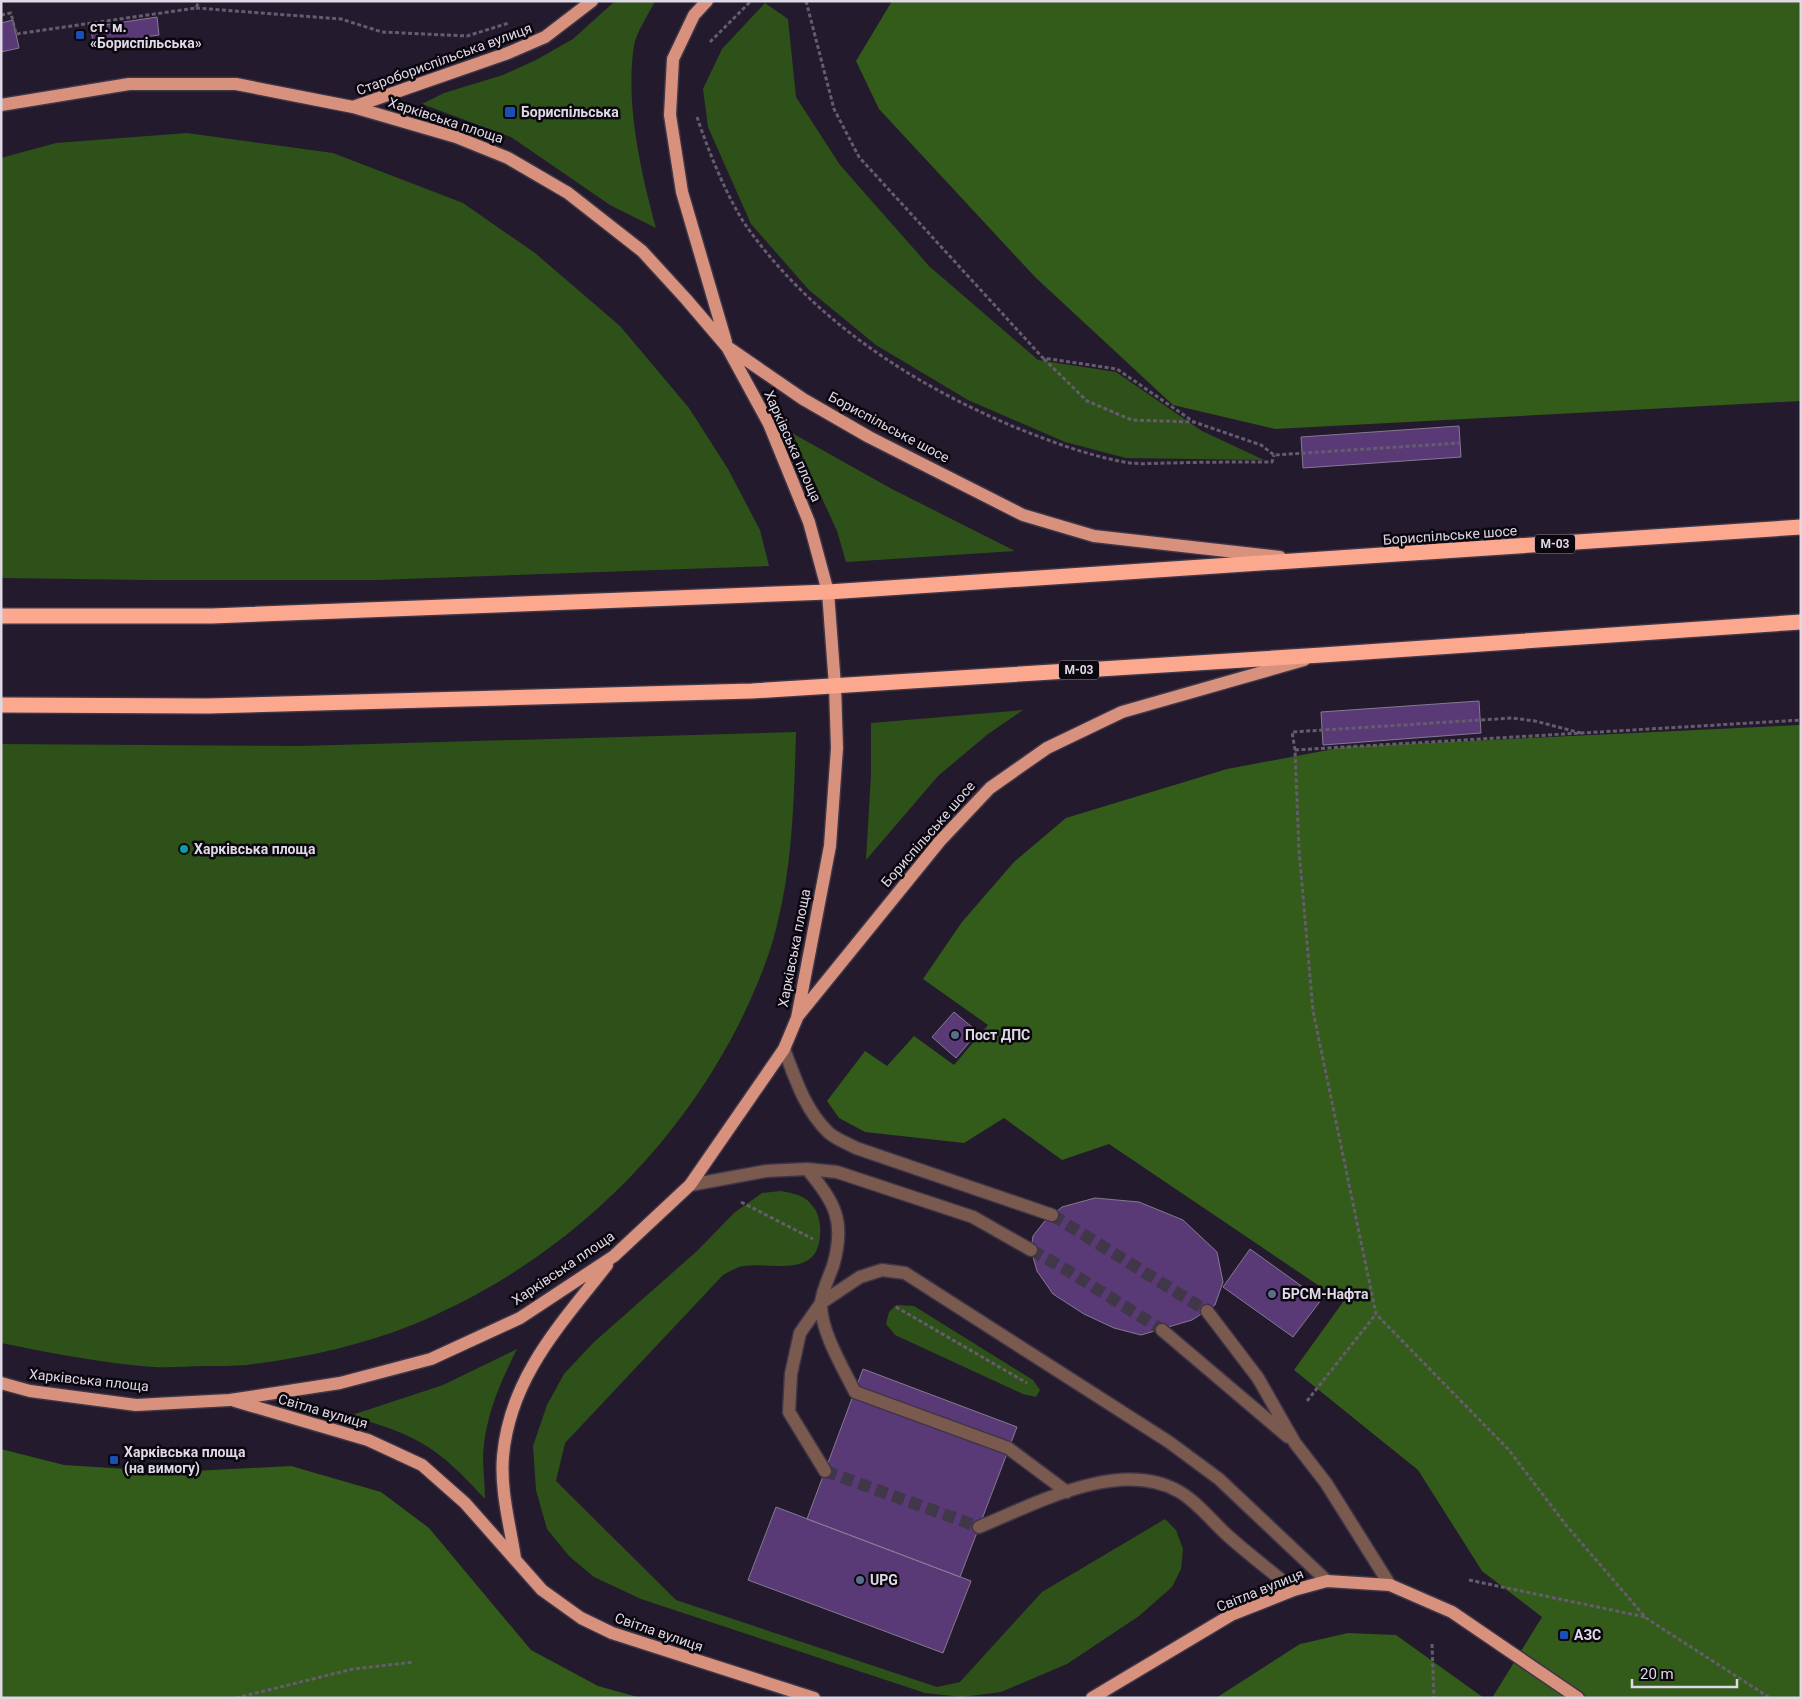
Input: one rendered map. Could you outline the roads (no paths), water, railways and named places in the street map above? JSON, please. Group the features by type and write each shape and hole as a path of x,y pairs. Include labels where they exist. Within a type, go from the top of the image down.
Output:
{"highway":[{"name":"Бориспільське шосе","path":"828,592 1801,527"},
{"path":"1,616 212,616 828,592"},
{"name":"Бориспільське шосе","path":"836,686 1801,622"},
{"path":"1,705 208,706 752,691 836,686"}],"main road":[{"name":"Старобориспільська вулиця","path":"353,107 508,53 545,37 592,1"},
{"path":"707,1 694,15 673,59 670,115 682,192 727,347"},
{"name":"Харківська площа","path":"1,104 129,84 236,84 353,107 456,137 508,158 568,193 642,251 727,347 769,424 806,514 828,592 836,686 837,748 830,846 797,1018 784,1049 690,1185 614,1256 520,1318 431,1358 340,1383 230,1400 136,1405 30,1391 1,1383"},
{"name":"Бориспільське шосе","path":"727,347 803,398 868,438 1024,515 1094,536 1310,560"},
{"name":"Бориспільське шосе","path":"797,1018 946,834 990,788 1047,748 1122,712 1322,655"},
{"path":"515,1558 504,1492 503,1457 509,1422 518,1391 544,1345 614,1256"},
{"name":"Світла вулиця","path":"230,1400 368,1440 422,1465 465,1503 542,1590 581,1618 612,1633 814,1698"},
{"name":"Світла вулиця","path":"1092,1698 1231,1615 1294,1590 1326,1581 1390,1585 1452,1612 1578,1698"}],"lane":[{"path":"784,1049 796,1083 810,1110 829,1133 856,1148 1052,1215"},
{"path":"690,1185 766,1171 807,1169 836,1172 972,1217 1031,1250"},
{"path":"807,1169 827,1194 837,1212 836,1256 822,1303 829,1342 855,1392 1008,1448 1068,1492"},
{"path":"825,1471 789,1412 791,1374 800,1333 822,1303 860,1276 882,1270 905,1273 1169,1442 1219,1479 1326,1581"},
{"path":"1207,1311 1258,1378 1295,1443 1326,1483 1390,1585"},
{"path":"1162,1330 1295,1443"},
{"path":"979,1526 1099,1482 1144,1478 1179,1491 1229,1537 1294,1590"}],"tunnel":[{"path":"1052,1215 1207,1311"},
{"path":"1031,1250 1067,1270 1162,1330"},
{"path":"825,1471 979,1527"}],"place":[{"name":"ст. м. «Бориспільська»","path":"80,35"},
{"name":"Бориспільська","path":"510,112"},
{"name":"Харківська площа","path":"184,849"},
{"name":"Пост ДПС","path":"955,1035"},
{"name":"БРСМ-Нафта","path":"1272,1294"},
{"name":"Харківська площа (на вимогу)","path":"114,1460"},
{"name":"UPG","path":"860,1580"},
{"name":"АЗС","path":"1564,1635"}]}
